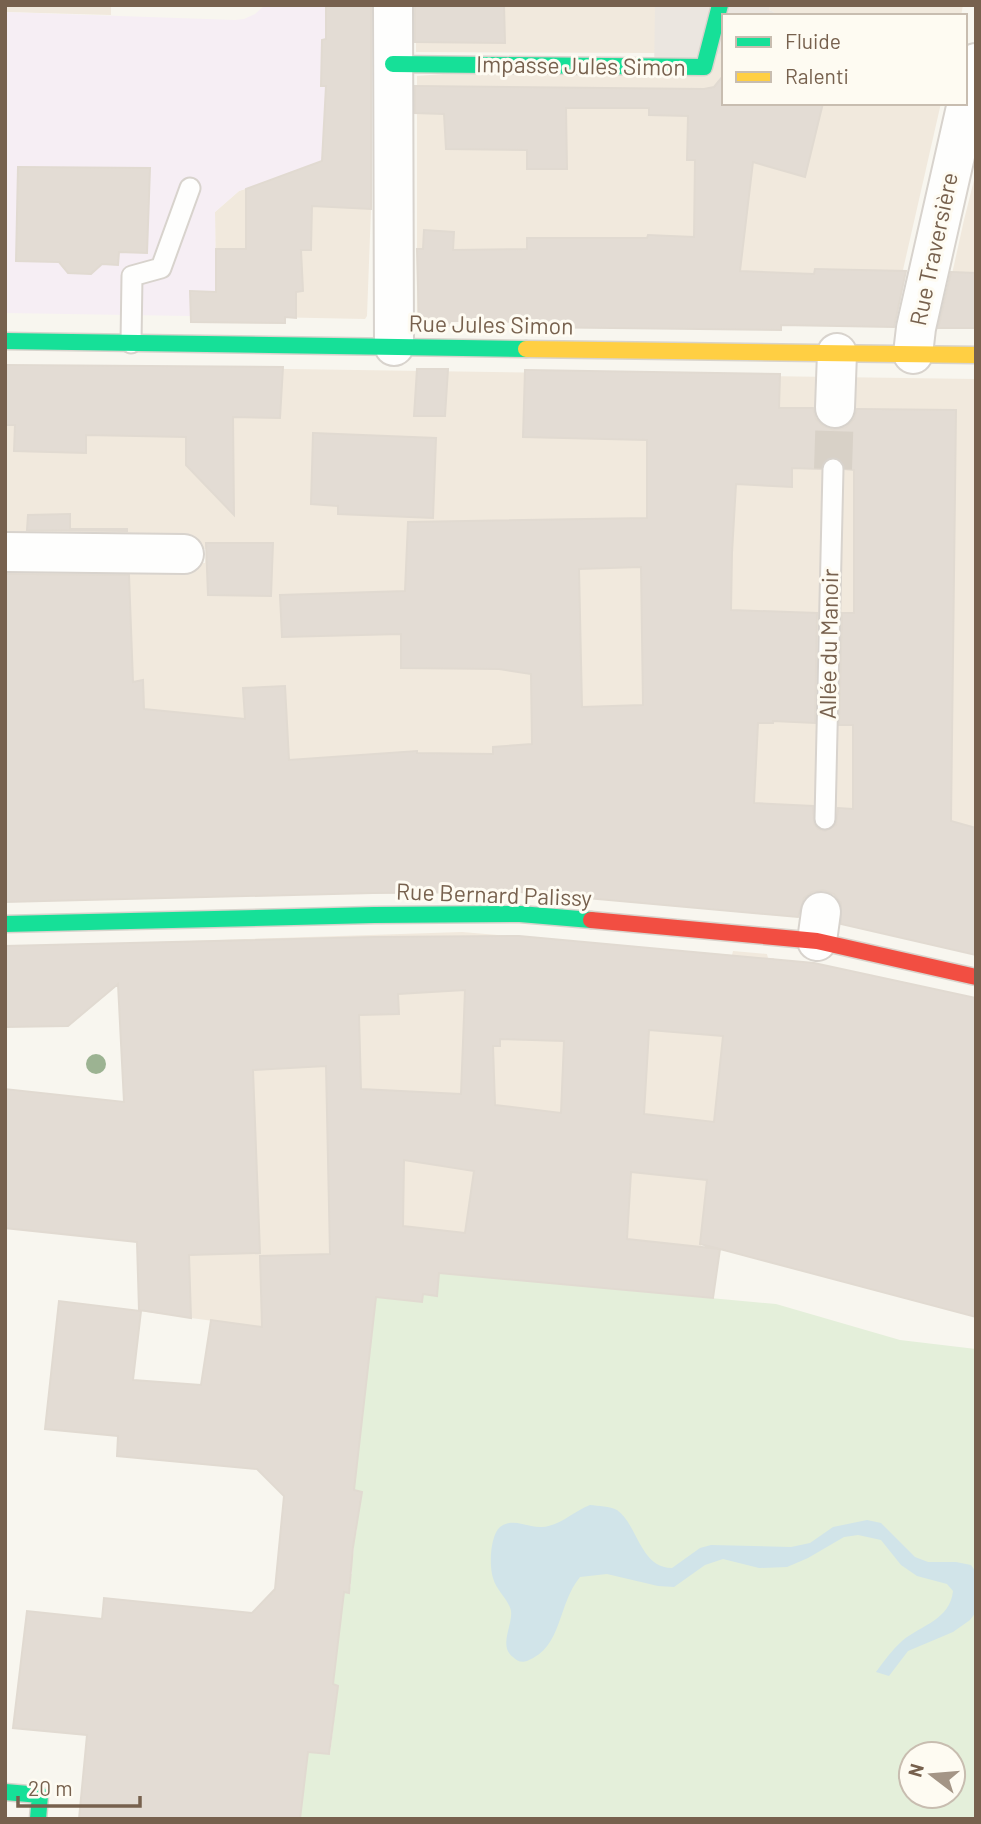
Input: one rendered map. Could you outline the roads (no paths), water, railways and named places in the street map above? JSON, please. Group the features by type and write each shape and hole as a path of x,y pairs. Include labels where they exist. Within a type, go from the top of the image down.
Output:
{"street":[{"path":"393,5 394,346"},
{"name":"Impasse Jules Simon","path":"393,64 704,67 720,5"},
{"name":"Rue Traversière","path":"967,103 976,63"},
{"name":"Rue Traversière","path":"913,354 916,328 966,105"},
{"name":"Rue Jules Simon","path":"5,341 976,355"},
{"path":"835,408 837,353"},
{"path":"5,552 184,554"},
{"name":"Rue Bernard Palissy","path":"5,925 373,915 520,914 819,926 976,977"},
{"path":"5,1793 40,1795 38,1819"}],"lane":[{"path":"131,343 132,276 160,268 190,188"},
{"name":"Allée du Manoir","path":"825,819 834,469"}],"tunnel":[{"path":"833,469 835,408"}]}
